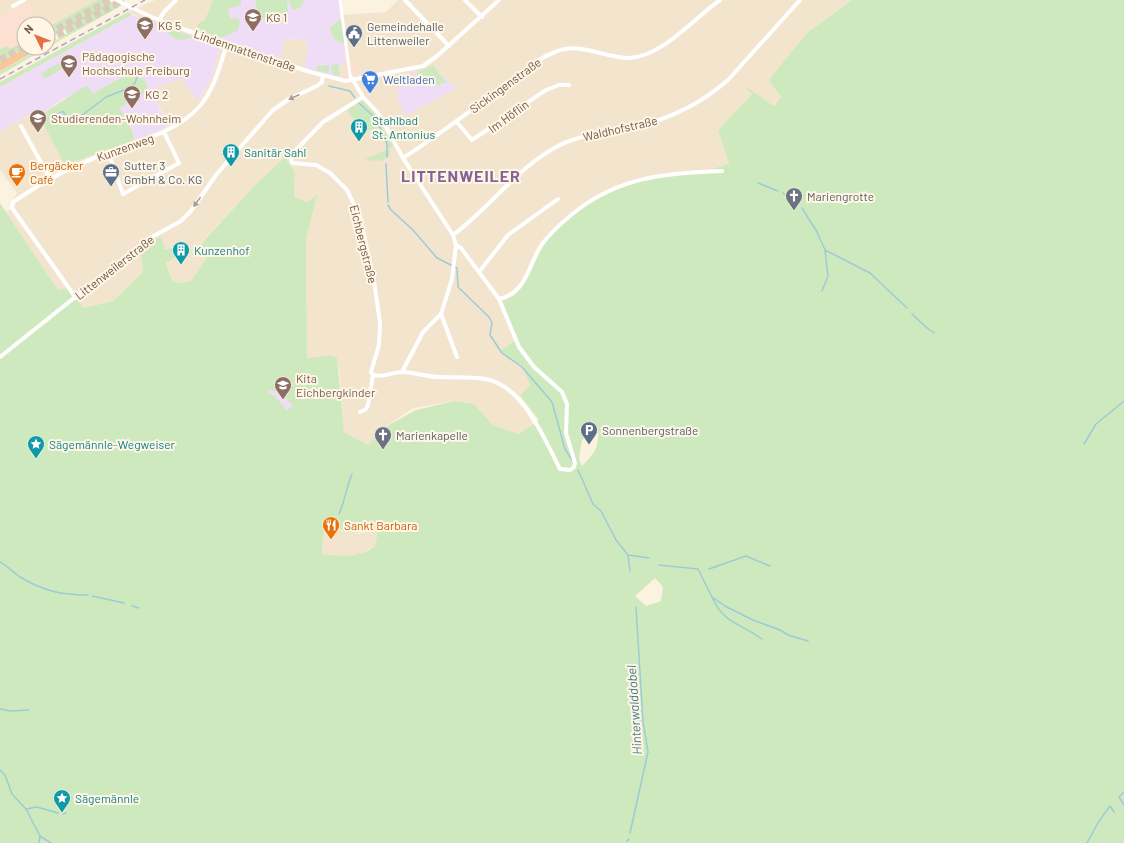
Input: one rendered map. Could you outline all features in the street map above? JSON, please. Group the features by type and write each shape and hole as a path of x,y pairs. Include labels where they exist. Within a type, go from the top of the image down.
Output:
{"highway":[{"path":"0,67 19,56"}],"street":[{"path":"13,6 18,1 24,0"},
{"name":"Lindenmattenstraße","path":"117,0 159,20 227,44 323,76 346,81 353,80"},
{"path":"159,20 164,12 176,0"},
{"path":"340,0 350,75 363,97 379,114 403,158 453,235 456,245 454,269 448,295 441,314 423,332 402,372"},
{"path":"405,0 449,46"},
{"path":"466,0 482,17"},
{"path":"353,80 371,74 423,66 449,46 499,0"},
{"name":"Sickingenstraße","path":"403,158 456,121 526,68 553,52 563,48 577,48 614,57 630,58 644,54 671,39 720,0"},
{"name":"Waldhofstraße","path":"453,235 468,224 530,165 550,150 573,140 641,125 670,116 718,89 728,80 800,0"},
{"name":"Kunzenweg","path":"76,298 12,208 13,202 50,179 108,152 164,132 189,117 206,97 218,73 227,44"},
{"name":"Littenweilerstraße","path":"0,357 76,298 148,239 180,221 191,211 216,175 273,110 289,99 317,86 322,82 323,76"},
{"name":"Im Höflin","path":"456,121 472,140 546,90 559,85 569,85"},
{"name":"Eichbergstraße","path":"360,412 366,409 368,405 373,375 371,372 379,345 379,310 360,217 352,198 330,172 316,165 291,163 290,156 295,153 323,122 363,97"},
{"path":"21,126 50,179"},
{"path":"108,152 123,194 179,163 164,132"},
{"path":"499,299 508,297 521,287 542,244 552,233 585,204 604,193 620,186 671,173 722,171"},
{"path":"479,272 501,241 508,234 558,199"},
{"path":"373,375 378,377 402,372 434,377 479,379 501,385 512,393 526,408 560,469 570,470 574,467 575,463 566,433 566,404 562,392 534,367 519,347 499,299 461,248 456,245"},
{"path":"441,314 457,357"}],"shaded area":[{"path":"0,0 97,0 56,23 56,16 29,16 28,2 0,18"},
{"path":"155,0 213,0 205,20 199,29 218,38 280,60 285,39 307,40 308,53 340,77 339,65 345,64 341,15 386,12 398,0 852,0 808,32 769,81 781,97 774,106 748,88 746,90 752,94 718,130 729,164 711,169 710,173 543,246 521,291 508,300 517,339 501,350 508,359 522,366 530,385 517,400 524,408 533,424 519,434 493,425 474,404 455,401 413,408 382,429 368,445 344,432 339,368 331,355 307,358 306,240 316,196 307,202 294,197 295,172 285,157 253,187 199,245 206,259 191,281 179,283 172,280 166,262 184,251 180,246 165,249 161,236 141,256 143,272 113,301 83,308 58,290 6,212 12,208 13,199 17,193 0,170 0,131 37,111 65,165 168,127 169,123 150,91 158,86 182,79 199,100 212,77 220,48 214,43 144,20 128,12"},
{"path":"213,0 341,0 345,64 339,65 340,77 304,67 308,53 307,40 285,39 280,60 218,38 198,29 198,24 205,20"},
{"path":"28,2 36,16 16,16 16,46 10,50 7,46 0,49 0,18"},
{"name":"Pädagogische Hochschule Freiburg","path":"132,15 214,43 220,48 212,77 198,101 182,79 158,86 150,91 169,125 155,133 134,140 132,129 120,108 145,80 125,76 93,94 64,98 39,116 36,111 0,131 0,87"},
{"path":"344,48 348,48 350,61 358,61 358,75 348,76"},
{"path":"434,65 437,72 456,88 405,116 398,98 397,75 417,72"},
{"name":"Kita Eichbergkinder","path":"269,390 278,392 293,406 287,410 274,395 267,394"},
{"path":"331,523 341,531 359,534 378,529 375,546 359,554 340,556 322,554 324,526"}],"green space":[{"path":"97,0 107,0 119,7 56,42 56,40 67,34 64,28 56,32 56,23"},
{"path":"213,0 241,0 241,5 228,9 230,18 240,19 238,31 219,38 198,29 198,24 205,20"},
{"path":"255,0 287,0 288,11 281,17 269,20 265,19 258,15"},
{"path":"289,0 305,0 300,8 294,10 291,8"},
{"path":"852,0 1124,0 1124,843 0,843 0,203 58,290 69,288 83,308 113,301 143,272 139,252 161,236 165,249 186,246 184,251 166,263 172,280 179,283 191,281 206,259 199,246 253,187 285,157 295,172 294,197 307,202 317,195 306,240 307,358 331,355 337,358 344,432 368,445 382,429 416,410 455,401 474,404 493,425 519,434 539,420 520,396 530,385 522,366 508,359 501,350 517,339 505,312 503,301 518,292 523,286 543,247 554,232 568,219 600,197 637,182 655,177 678,173 710,173 711,169 729,164 718,130 752,94 746,89 748,88 774,106 781,97 769,81 808,32","holes":["269,390 278,392 293,406 287,410 274,395 268,394","598,429 597,445 593,454 582,466 579,459 582,440","331,523 342,530 353,533 378,529 375,546 363,553 350,555 343,556 322,554 324,526","655,578 663,587 661,601 646,606 635,596"]},
{"path":"128,12 132,15 0,87 0,82 48,56 56,56 56,51"},
{"path":"341,19 345,43 336,40 330,27"},
{"path":"169,29 192,36 185,40 179,40 170,36 168,33"},
{"path":"7,46 10,49 16,46 16,54 0,63 0,49"},
{"path":"27,56 32,56 0,75 0,71"},
{"path":"59,63 62,69 45,79 41,73"},
{"path":"344,63 338,65 340,76 333,75 331,65"},
{"path":"329,65 328,73 316,70 317,66"},
{"path":"434,65 437,72 447,82 434,86 433,84 429,85 427,78 419,79 417,72"},
{"path":"129,74 145,80 148,89 137,98 120,108 132,130 134,140 65,165 39,116 82,88 88,86 93,94 103,87"},
{"path":"362,100 374,113 393,146 389,149 390,155 381,160 372,161 365,159 387,150 387,145 379,128 365,131 359,126 360,123 351,117 347,110"}],"water":[{"path":"63,111 68,118 61,117 57,122 55,115"}],"waterway":[{"path":"68,118 81,116 106,97 129,88 135,83 137,77"},
{"name":"Hinterwalddobel","path":"329,86 350,91 355,98"},
{"name":"Hinterwalddobel","path":"359,103 372,115 381,129 387,144 387,157"},
{"name":"Hinterwalddobel","path":"386,164 388,202"},
{"path":"758,183 778,191"},
{"path":"783,193 793,201"},
{"name":"Hinterwalddobel","path":"388,205 391,210 413,230 437,258 457,268 458,287 489,317 492,323 490,335 502,353 522,367 552,402 565,449 572,460"},
{"path":"802,208 817,232 825,250 870,273 907,308"},
{"path":"822,291 828,276 825,250"},
{"path":"912,314 934,333"},
{"path":"1084,444 1096,424 1124,401"},
{"name":"Hinterwalddobel","path":"578,470 593,504 601,511 616,540 628,555 630,571"},
{"path":"339,514 352,474"},
{"path":"628,555 649,558"},
{"path":"709,569 746,556 770,566"},
{"path":"0,562 20,577 37,586 61,593 88,595"},
{"path":"659,565 698,569 712,597 725,606 788,635 808,641"},
{"path":"92,596 124,603"},
{"path":"712,597 716,606 727,618 762,639"},
{"path":"132,606 139,608"},
{"name":"Hinterwalddobel","path":"630,833 648,752 643,722 636,607"},
{"path":"0,709 10,711 29,710"},
{"path":"0,770 5,775 12,794 26,809 40,836 51,843"},
{"path":"1124,792 1119,797 1124,805"},
{"path":"1087,843 1099,821 1110,806 1114,812"},
{"path":"26,809 37,807 58,813"},
{"path":"39,843 40,836"}],"tunnel":[{"path":"56,30 110,0"},
{"path":"56,36 124,0"},
{"path":"0,60 16,51"}],"railway":[{"path":"0,79 145,0"}],"place":[{"name":"KG 1","path":"253,32"},
{"name":"KG 5","path":"145,40"},
{"name":"Gemeindehalle Littenweiler","path":"354,48"},
{"name":"Pädagogische Hochschule Freiburg","path":"69,78"},
{"name":"Weltladen","path":"370,94"},
{"name":"KG 2","path":"132,109"},
{"name":"Studierenden-Wohnheim","path":"38,133"},
{"name":"Stahlbad St. Antonius","path":"359,142"},
{"name":"Sanitär Sahl","path":"231,167"},
{"name":"Bergäcker Café","path":"17,187"},
{"name":"Sutter 3 GmbH & Co. KG","path":"111,187"},
{"name":"Mariengrotte","path":"794,211"},
{"name":"Kunzenhof","path":"181,265"},
{"name":"Kita Eichbergkinder","path":"283,400"},
{"name":"Sonnenbergstraße","path":"589,445"},
{"name":"Marienkapelle","path":"383,450"},
{"name":"Sägemännle-Wegweiser","path":"36,459"},
{"name":"Sankt Barbara","path":"331,540"},
{"name":"Sägemännle","path":"62,813"}],"district":[{"name":"LITTENWEILER","path":"461,175"}]}
